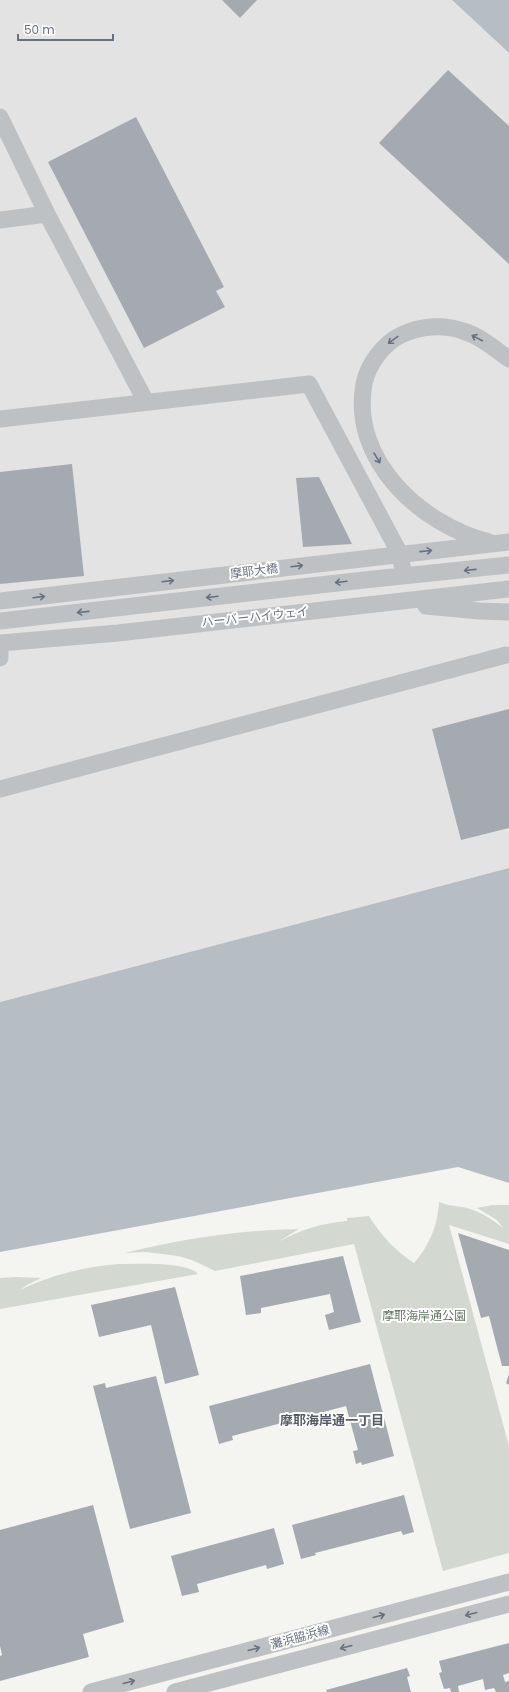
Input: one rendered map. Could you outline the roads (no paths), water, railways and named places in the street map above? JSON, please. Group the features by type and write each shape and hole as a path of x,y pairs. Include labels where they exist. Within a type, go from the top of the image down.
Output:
{"street":[{"path":"0,117 47,214 146,402"},
{"path":"0,220 47,214"},
{"path":"509,359 488,344 463,331 429,327 410,331 397,337 385,346 376,356 365,380 362,395 363,417 368,438 374,453 394,483 411,500 432,516 456,530 483,540 509,547"},
{"path":"0,419 309,384 400,554 404,576"},
{"name":"摩耶大橋","path":"0,601 509,542"},
{"name":"摩耶大橋","path":"0,621 509,565"},
{"name":"ハーバーハイウェイ","path":"0,644 118,633 509,589"},
{"name":"ハーバーハイウェイ","path":"0,651 509,598"},
{"path":"153,604 241,617 419,606 509,612"},
{"path":"0,651 0,658"},
{"path":"0,789 506,655"},
{"name":"灘浜脇浜線","path":"91,1692 509,1582"},
{"name":"灘浜脇浜線","path":"175,1692 223,1686 509,1604"},
{"path":"216,1659 223,1686"}],"district":[{"name":"摩耶海岸通一丁目","path":"332,1420"}],"park label":[{"name":"摩耶海岸通公園","path":"424,1316"}]}
